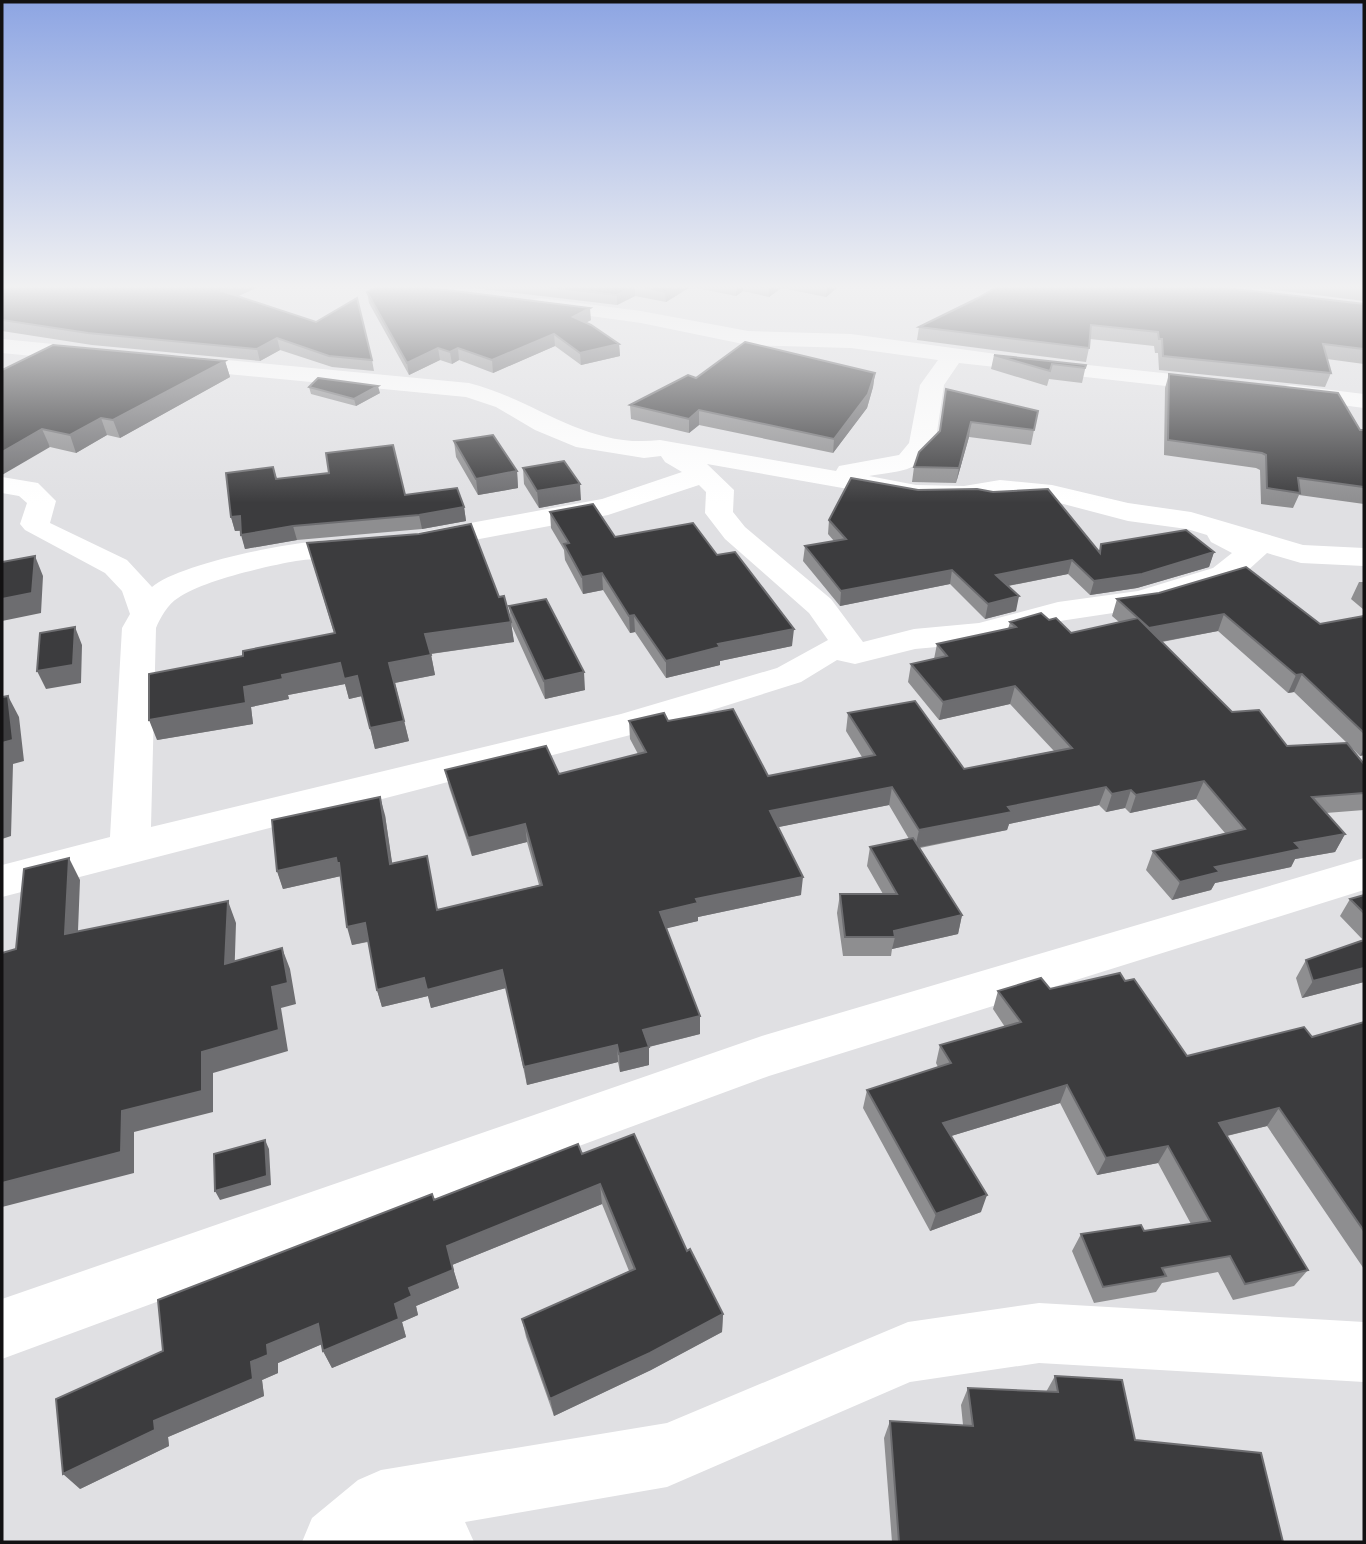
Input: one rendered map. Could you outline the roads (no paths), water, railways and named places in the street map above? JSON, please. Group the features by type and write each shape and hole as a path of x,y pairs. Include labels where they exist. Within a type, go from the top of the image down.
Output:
{"street":[{"path":"821,478 908,461 922,445 932,385 950,359"},
{"path":"981,359 1245,387"},
{"path":"156,360 469,390 505,401 544,425 584,441 644,450 660,448 821,478 916,492 964,494 1000,488 1052,493 1128,512 1191,520 1301,554"},
{"path":"1272,390 1364,401"},
{"path":"660,448 704,474 720,490 719,513 735,533 820,606 855,654"},
{"path":"130,847 139,628 146,614 166,591 215,571 297,552 422,541 608,506 704,474"},
{"path":"2,485 28,489 42,501 35,524 40,530 84,548 108,562 136,587 146,614"},
{"path":"1191,520 1253,552 1364,557"},
{"path":"2,881 629,724 789,675 832,649 855,654 914,639 980,633 1058,612 1142,600 1224,576 1253,552"},
{"path":"2,1329 765,1056 1364,874"},
{"path":"359,1523 667,1455 908,1352 1039,1333 1364,1352"},
{"path":"359,1523 440,1542"}]}
